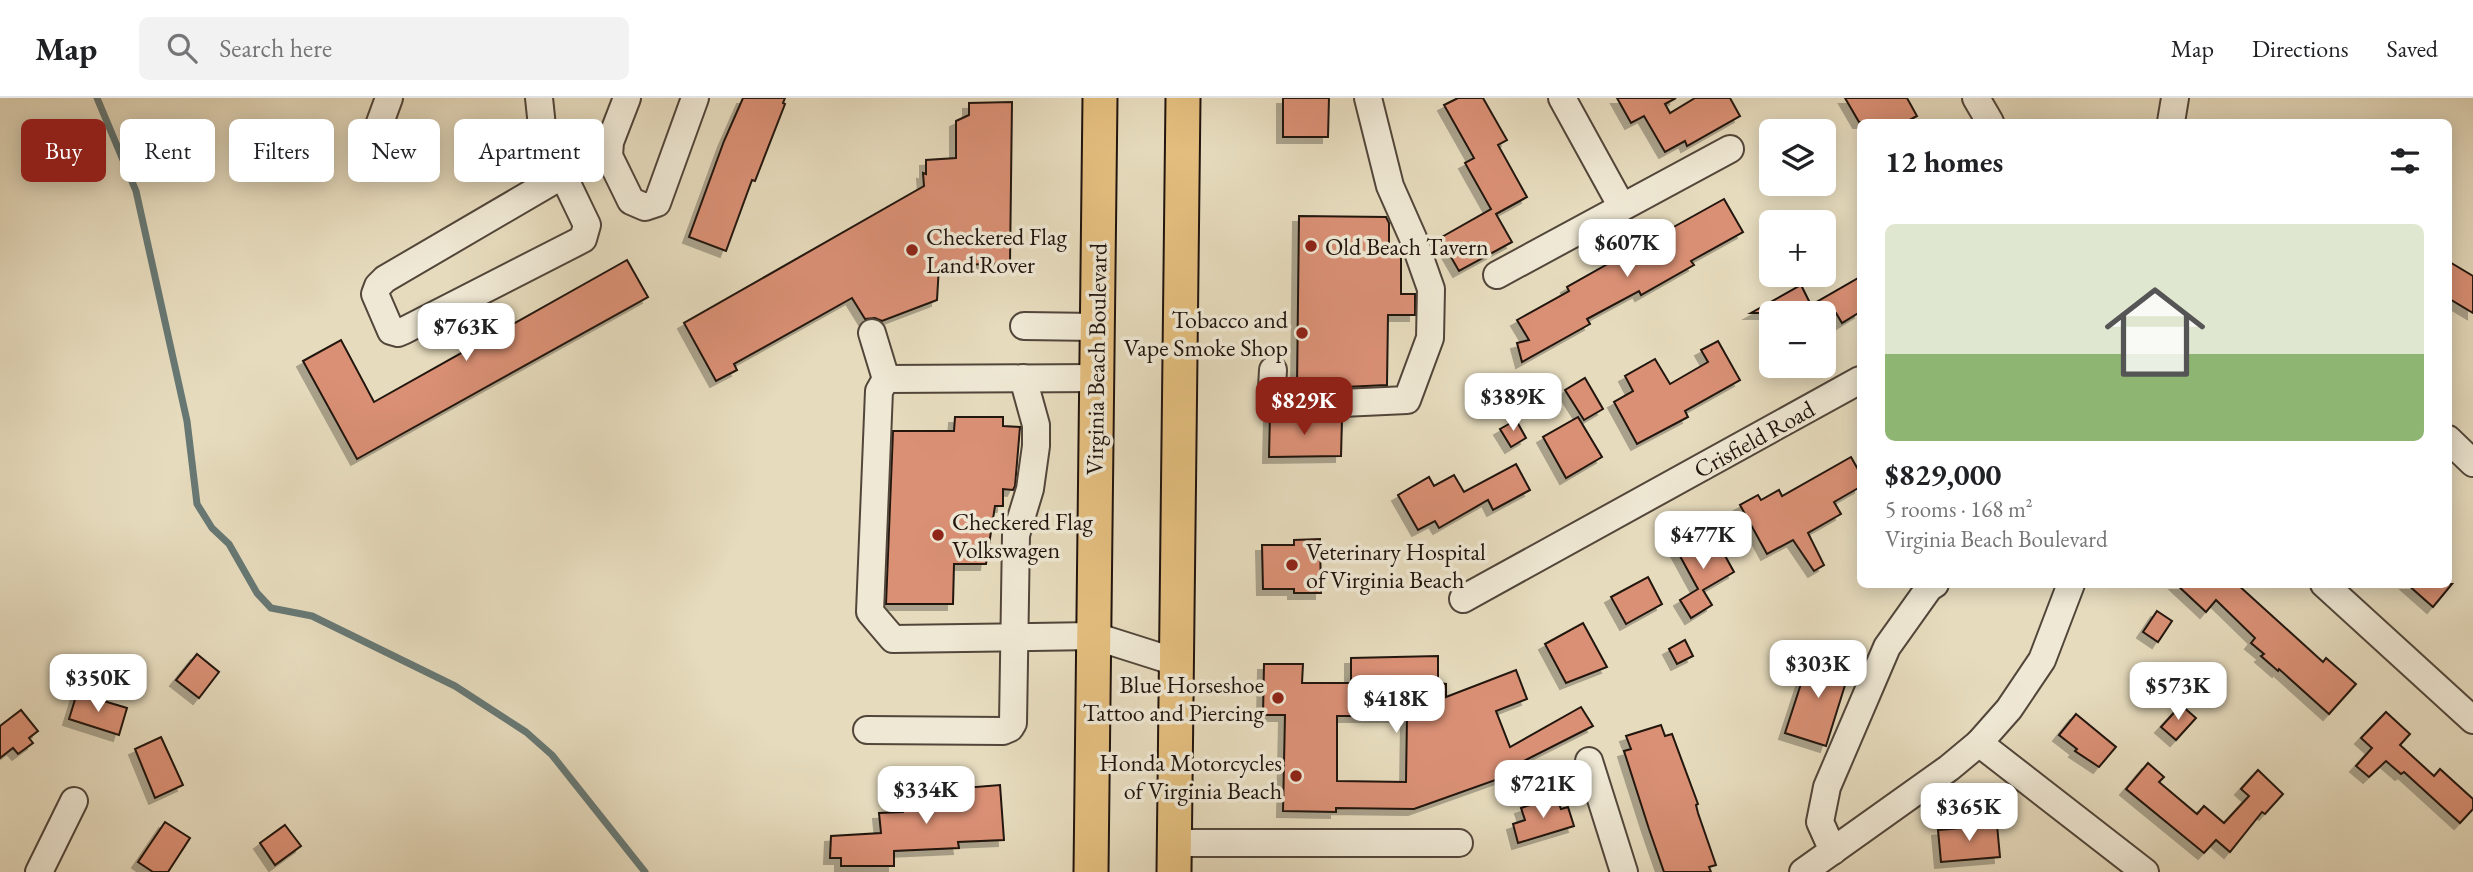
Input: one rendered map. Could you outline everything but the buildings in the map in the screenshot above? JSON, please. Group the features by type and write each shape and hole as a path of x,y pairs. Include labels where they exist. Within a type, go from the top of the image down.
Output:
{"main road":[{"name":"Virginia Beach Boulevard","path":"1091,872 1100,98"},
{"path":"1174,858 1183,98"}],"street":[{"path":"381,119 389,98"},
{"path":"539,98 541,119"},
{"path":"626,98 610,142 609,156 631,201 645,207 657,203 695,98"},
{"path":"1273,370 1272,388 1298,405 1407,400 1430,338 1431,289 1413,238 1390,186 1368,98"},
{"path":"1562,98 1622,207"},
{"path":"1976,98 1988,119"},
{"path":"2172,119 2175,98"},
{"path":"1497,275 1730,149"},
{"path":"563,175 587,225 583,239 405,330 398,333 391,331 375,294 385,279 563,175"},
{"path":"1024,326 1096,327"},
{"path":"872,332 886,379 879,391 870,612 893,639 1094,636 1176,662"},
{"path":"886,379 1095,377"},
{"path":"867,730 1003,731 1013,723 1016,535 1030,489 1036,446 1036,425 1023,378"},
{"name":"Crisfield Road","path":"1463,599 1857,382"},
{"path":"2452,443 2473,463"},
{"path":"1833,851 1820,822 1827,787 1886,647 1929,588"},
{"path":"1803,872 1949,768 1979,743 2009,709 2042,660 2069,588"},
{"path":"2327,588 2473,720"},
{"path":"1979,743 2145,872"},
{"path":"1590,761 1624,872"},
{"path":"39,872 74,801"},
{"path":"1174,858 1460,843"}],"waterway":[{"path":"97,98 136,191 187,421 197,504 212,528 229,544 257,593 271,608 312,616 455,686 526,732 552,755 645,872"}],"place":[{"name":"Old Beach Tavern","path":"1311,246"},
{"name":"Checkered Flag Land Rover","path":"912,250"},
{"name":"Tobacco and Vape Smoke Shop","path":"1302,333"},
{"name":"Checkered Flag Volkswagen","path":"938,535"},
{"name":"Veterinary Hospital of Virginia Beach","path":"1292,565"},
{"name":"Blue Horseshoe Tattoo and Piercing","path":"1278,698"},
{"name":"Honda Motorcycles of Virginia Beach","path":"1296,776"}]}
